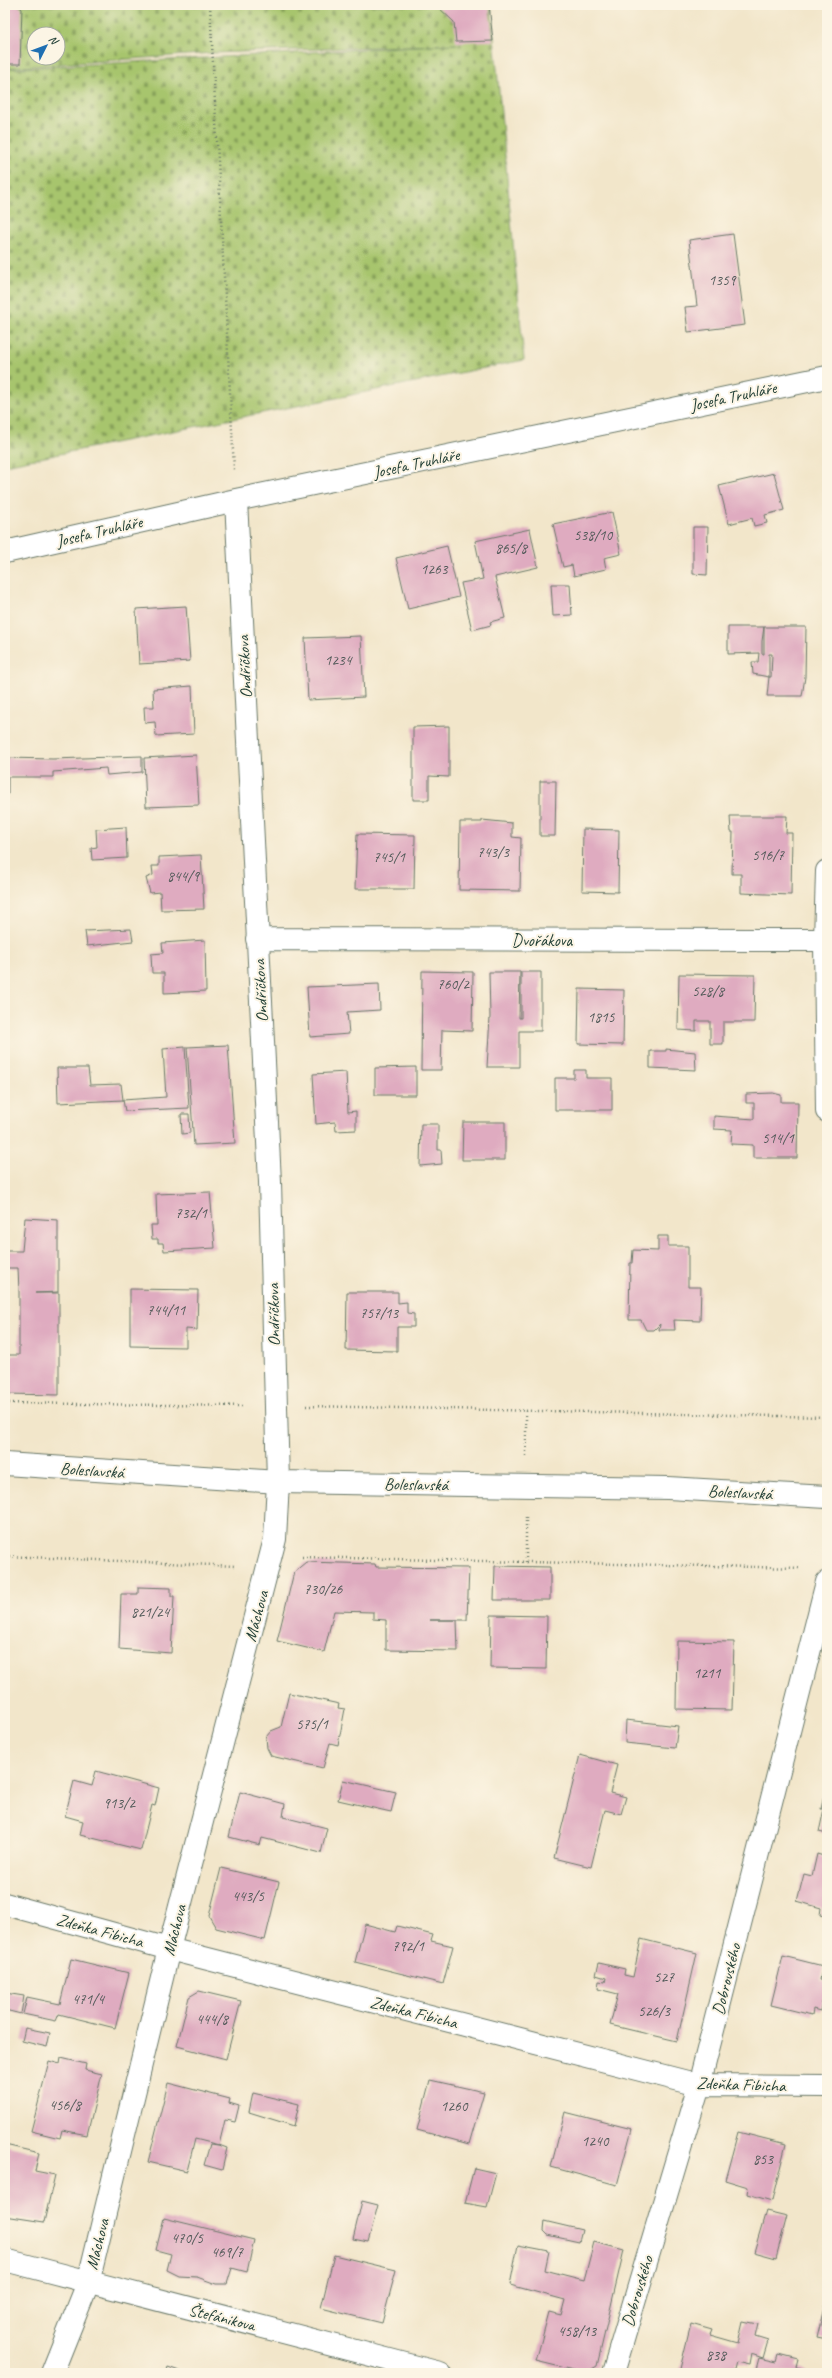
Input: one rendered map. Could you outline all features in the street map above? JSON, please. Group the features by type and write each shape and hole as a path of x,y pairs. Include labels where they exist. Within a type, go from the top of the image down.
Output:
{"street":[{"name":"Josefa Truhláře","path":"5,552 236,500 827,377"},
{"name":"Ondříčkova","path":"236,500 270,1182 278,1482"},
{"path":"827,871 827,1111"},
{"name":"Dvořákova","path":"258,939 826,940"},
{"name":"Boleslavská","path":"5,1464 278,1482 668,1488 827,1497"},
{"name":"Máchova","path":"52,2373 88,2283 169,1949 275,1539 278,1482"},
{"name":"Dobrovského","path":"613,2373 699,2085 827,1582"},
{"name":"Zdeňka Fibicha","path":"5,1904 169,1949 699,2085 827,2086"},
{"name":"Štefánikova","path":"5,2260 88,2283 440,2373"}],"path":[{"path":"210,5 236,500"},
{"path":"5,1403 275,1406 827,1417"},
{"path":"5,1556 268,1567 300,1557 803,1568"}],"green space":[{"path":"5,5 491,5 524,360 5,465 5,69 457,44 214,53 66,64 66,26 26,26 26,66 33,66 5,68"}],"building":[{"path":"5,5 18,5 22,9 20,64 5,64"},
{"path":"440,5 489,5 493,41 456,42 454,22 438,7"},
{"path":"733,234 745,325 688,332 685,307 697,306 689,240"},
{"path":"774,473 784,510 765,515 767,523 754,526 752,518 729,524 719,486"},
{"path":"612,512 621,554 604,558 606,569 574,576 572,565 563,567 553,524"},
{"path":"693,527 708,527 707,575 693,574"},
{"path":"530,529 538,567 495,577 505,618 490,622 491,625 472,630 461,583 483,579 475,541"},
{"path":"447,546 459,597 408,609 396,558"},
{"path":"551,584 570,584 572,615 553,616"},
{"path":"186,606 190,661 139,664 136,609"},
{"path":"728,627 764,627 806,627 805,677 802,696 767,696 769,677 753,674 752,662 758,662 759,653 728,654","holes":["764,627 764,654 762,654","769,654 772,654 771,677 769,677"]},
{"path":"361,636 364,697 308,700 305,638"},
{"path":"192,686 194,734 156,736 155,722 145,723 144,707 154,707 153,689"},
{"path":"449,726 449,777 429,776 429,800 413,800 413,727"},
{"path":"196,755 199,805 146,807 144,758"},
{"path":"142,756 142,772 107,775 106,768 53,772 53,777 5,777 5,758 53,759"},
{"path":"5,778 8,778 8,794 5,794"},
{"path":"540,781 556,781 555,836 540,836"},
{"path":"730,816 787,816 786,833 792,833 791,895 741,893 741,874 732,874 733,832 731,832"},
{"path":"482,820 512,823 512,837 521,838 520,891 459,890 460,822 482,822"},
{"path":"126,827 127,858 92,860 91,848 97,847 96,829"},
{"path":"583,829 619,830 618,892 582,891"},
{"path":"357,834 415,835 414,889 355,889"},
{"path":"201,855 204,909 161,910 160,892 150,893 146,878 153,875 152,866 159,866 159,857"},
{"path":"131,929 133,941 87,946 85,931"},
{"path":"205,940 206,991 164,993 164,973 152,973 151,954 163,953 162,943"},
{"path":"422,971 473,972 472,1031 442,1030 441,1070 421,1070"},
{"path":"489,972 520,972 519,1018 521,1018 521,972 541,972 541,1031 519,1031 519,1067 487,1067 490,1017"},
{"path":"679,974 755,975 754,1022 723,1022 723,1044 710,1044 710,1021 696,1021 696,1031 678,1030"},
{"path":"379,984 380,1010 347,1012 349,1034 310,1037 307,987"},
{"path":"579,989 624,990 623,1045 578,1044"},
{"path":"228,1045 235,1143 194,1145 187,1047"},
{"path":"185,1047 189,1108 125,1111 123,1100 166,1097 163,1049"},
{"path":"666,1049 695,1052 696,1070 650,1068 650,1051 666,1051"},
{"path":"416,1067 416,1095 375,1095 375,1068"},
{"path":"57,1068 88,1068 90,1085 121,1084 123,1100 58,1103"},
{"path":"574,1070 586,1070 586,1078 612,1078 612,1110 555,1110 555,1078 574,1078"},
{"path":"346,1072 348,1112 356,1111 356,1130 336,1131 335,1122 316,1124 313,1074"},
{"path":"5,1077 7,1077 7,1094 5,1094"},
{"path":"773,1093 781,1095 781,1102 798,1102 797,1158 753,1158 753,1145 731,1144 732,1130 714,1129 714,1116 754,1119 754,1103 746,1103 746,1094"},
{"path":"181,1114 189,1114 190,1133 182,1134"},
{"path":"463,1122 505,1122 505,1160 462,1160"},
{"path":"421,1124 438,1124 438,1150 441,1150 442,1164 420,1166"},
{"path":"210,1192 215,1248 164,1251 163,1243 158,1243 158,1239 152,1239 151,1225 157,1225 156,1194"},
{"path":"25,1218 58,1220 58,1292 35,1293 59,1293 59,1395 5,1394 5,1355 19,1355 19,1292 18,1268 5,1268 5,1251 22,1251"},
{"path":"658,1236 668,1236 668,1246 688,1246 688,1287 701,1287 700,1321 674,1320 675,1330 659,1330 660,1324 654,1330 646,1330 641,1320 629,1320 630,1263 632,1263 633,1250 658,1251"},
{"path":"130,1289 198,1290 197,1330 186,1329 186,1347 130,1346"},
{"path":"347,1292 398,1292 398,1303 407,1302 407,1313 414,1314 414,1327 397,1327 397,1351 346,1350"},
{"path":"306,1562 375,1564 376,1567 469,1568 467,1620 457,1620 458,1651 386,1650 386,1620 373,1619 373,1612 334,1611 324,1652 277,1641 294,1572"},
{"path":"495,1566 550,1567 550,1600 494,1600"},
{"path":"138,1587 171,1588 171,1596 174,1596 171,1653 119,1649 121,1594 138,1594"},
{"path":"491,1615 547,1616 546,1669 490,1668"},
{"path":"677,1641 734,1642 732,1710 676,1709"},
{"path":"289,1693 339,1704 338,1708 345,1709 338,1745 330,1743 323,1768 271,1756 267,1748 266,1737 271,1731 281,1727"},
{"path":"626,1720 678,1726 675,1748 625,1743"},
{"path":"580,1755 617,1765 610,1793 626,1797 621,1814 605,1810 591,1867 554,1858"},
{"path":"96,1771 159,1788 155,1806 152,1805 141,1850 80,1835 83,1821 65,1816 74,1781 92,1786"},
{"path":"343,1780 396,1792 391,1812 338,1800"},
{"path":"826,1787 827,1834 819,1832 824,1809 821,1809"},
{"path":"240,1792 285,1804 283,1817 327,1828 321,1853 262,1838 260,1845 229,1837"},
{"path":"817,1854 827,1857 827,1917 820,1915 821,1908 797,1901 804,1874 812,1876"},
{"path":"221,1868 279,1882 265,1940 216,1928 209,1916"},
{"path":"365,1924 395,1932 397,1926 433,1935 431,1941 453,1946 443,1984 355,1962"},
{"path":"641,1939 697,1953 677,2041 610,2025 618,1994 598,1989 599,1981 605,1982 606,1978 596,1975 599,1963 625,1969 624,1975 633,1977"},
{"path":"783,1956 823,1966 820,1980 827,1981 827,1983 820,2011 813,2009 812,2015 771,2005"},
{"path":"71,1959 129,1973 115,2028 59,2014 56,2021 23,2014 27,1997 60,2004"},
{"path":"199,1991 241,2001 226,2059 177,2046 189,1997"},
{"path":"5,1993 24,1996 21,2014 5,2010"},
{"path":"25,2028 50,2033 47,2047 22,2041"},
{"path":"61,2058 86,2064 85,2070 102,2074 87,2135 62,2130 60,2138 31,2131 49,2061 60,2064"},
{"path":"430,2080 484,2092 469,2144 417,2130"},
{"path":"168,2083 230,2099 229,2103 239,2106 235,2122 225,2120 219,2145 195,2139 187,2171 148,2162"},
{"path":"253,2093 299,2104 294,2126 249,2112"},
{"path":"565,2112 632,2129 617,2185 551,2167"},
{"path":"738,2132 786,2144 772,2201 747,2194 748,2187 725,2180"},
{"path":"825,2137 827,2138 827,2178 824,2178"},
{"path":"210,2144 227,2148 222,2170 204,2165"},
{"path":"5,2145 39,2153 35,2171 55,2175 44,2222 5,2216"},
{"path":"474,2168 496,2173 487,2207 465,2203"},
{"path":"362,2201 378,2205 368,2242 353,2239"},
{"path":"766,2211 787,2216 776,2258 754,2252"},
{"path":"164,2218 254,2240 247,2272 232,2268 227,2284 216,2284 197,2277 179,2276 167,2270 171,2254 156,2250"},
{"path":"544,2221 582,2230 579,2242 547,2235 543,2231"},
{"path":"594,2242 624,2250 597,2366 585,2373 536,2361 549,2312 561,2315 565,2300 510,2285 518,2245 549,2251 545,2270 584,2280"},
{"path":"334,2255 396,2270 382,2323 321,2308"},
{"path":"827,2299 827,2339 817,2337"},
{"path":"743,2321 758,2324 755,2337 768,2341 763,2358 751,2354 749,2365 736,2362 733,2373 679,2373 691,2324 712,2330 710,2335 738,2343"},
{"path":"778,2355 798,2360 796,2367 807,2370 807,2373 755,2373 759,2358 776,2362"},
{"path":"168,2367 185,2373 166,2373"}]}
